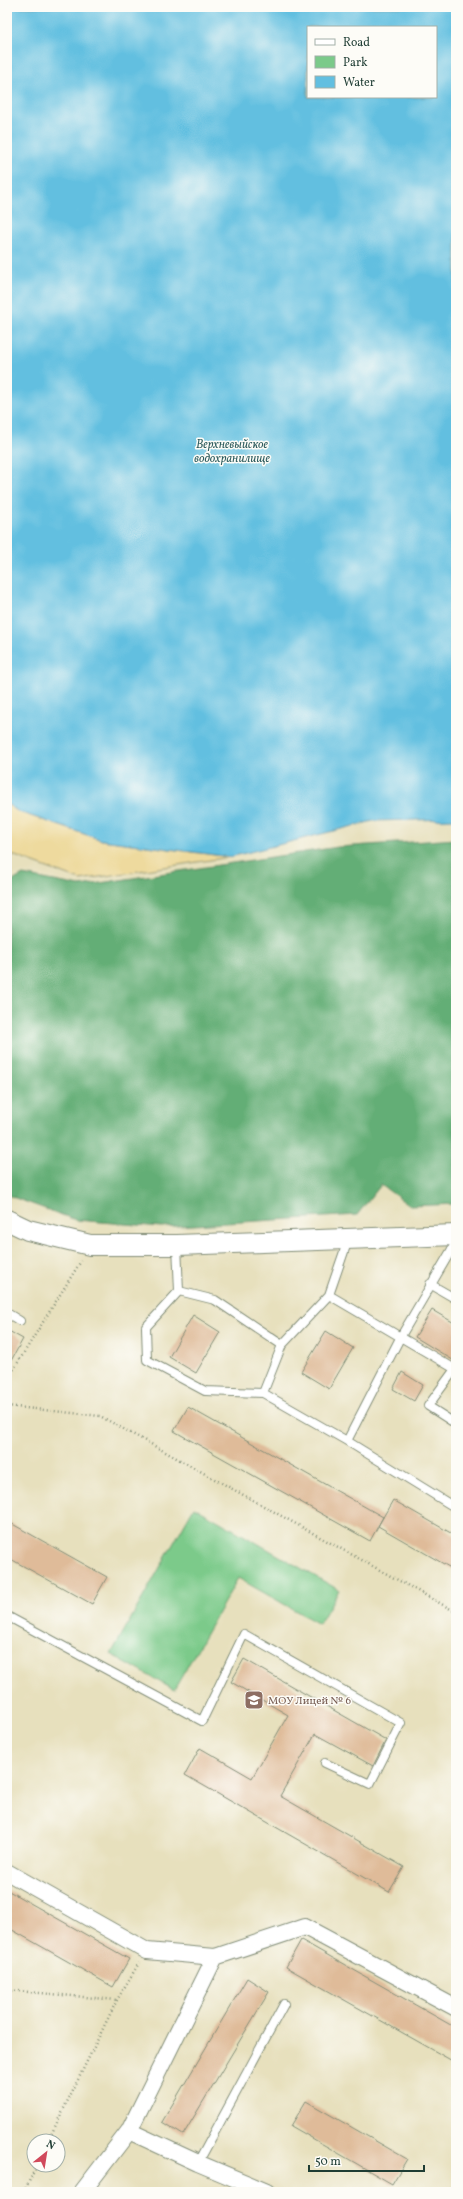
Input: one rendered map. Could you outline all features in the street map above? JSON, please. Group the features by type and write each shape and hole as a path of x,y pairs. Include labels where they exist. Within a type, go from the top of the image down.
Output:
{"street":[{"path":"7,1220 28,1230 90,1245 177,1245 456,1235"},
{"path":"7,1872 147,1950 215,1957 305,1927 456,2008"},
{"path":"82,2192 129,2131 215,1957"},
{"path":"129,2131 198,2163 267,2192"}],"lane":[{"path":"263,1393 282,1345 329,1295 348,1240"},
{"path":"347,1441 401,1336 430,1284 456,1242"},
{"path":"177,1245 179,1291 146,1328 147,1360 205,1391 263,1393 347,1441 456,1508"},
{"path":"430,1284 456,1299"},
{"path":"179,1291 215,1300 282,1345"},
{"path":"329,1295 455,1369 428,1406 456,1424"},
{"path":"7,1314 20,1320"},
{"path":"7,1616 202,1721 244,1634 401,1723 370,1784 325,1763"},
{"path":"198,2163 284,2004"}],"path":[{"path":"7,1380 90,1245"},
{"path":"7,1406 100,1416 456,1612"},
{"path":"52,2133 117,2000 147,1950"},
{"path":"7,1990 117,2000"},
{"path":"24,2192 33,2173"}],"green space":[{"path":"456,839 456,1204 410,1206 381,1185 357,1215 161,1227 76,1220 7,1195 7,884 23,875 80,886 338,847"},
{"path":"194,1507 339,1590 319,1624 238,1578 174,1690 111,1654"}],"sand":[{"path":"7,804 19,812 102,840 230,857 80,880 7,853"}],"water":[{"name":"Верхневыйское водохранилище","path":"7,7 456,7 456,819 373,821 230,857 102,840 19,812 7,804"}],"building":[{"path":"432,1310 456,1324 456,1362 415,1337"},
{"path":"193,1315 220,1332 196,1373 169,1357"},
{"path":"7,1330 23,1339 7,1368"},
{"path":"326,1331 353,1348 329,1389 301,1372"},
{"path":"402,1372 423,1385 414,1401 393,1389"},
{"path":"188,1407 383,1517 370,1541 174,1431"},
{"path":"393,1500 456,1536 456,1571 378,1526"},
{"path":"7,1521 107,1577 92,1604 7,1557"},
{"path":"244,1659 386,1740 373,1766 315,1734 280,1796 404,1867 389,1892 185,1775 200,1748 252,1778 288,1715 231,1682"},
{"path":"7,1890 129,1959 113,1987 7,1927"},
{"path":"301,1940 456,2028 456,2063 286,1967"},
{"path":"247,1978 269,1992 183,2135 162,2122"},
{"path":"306,2101 407,2159 392,2184 291,2126"}],"place":[{"name":"МОУ Лицей № 6","path":"254,1700"}]}
